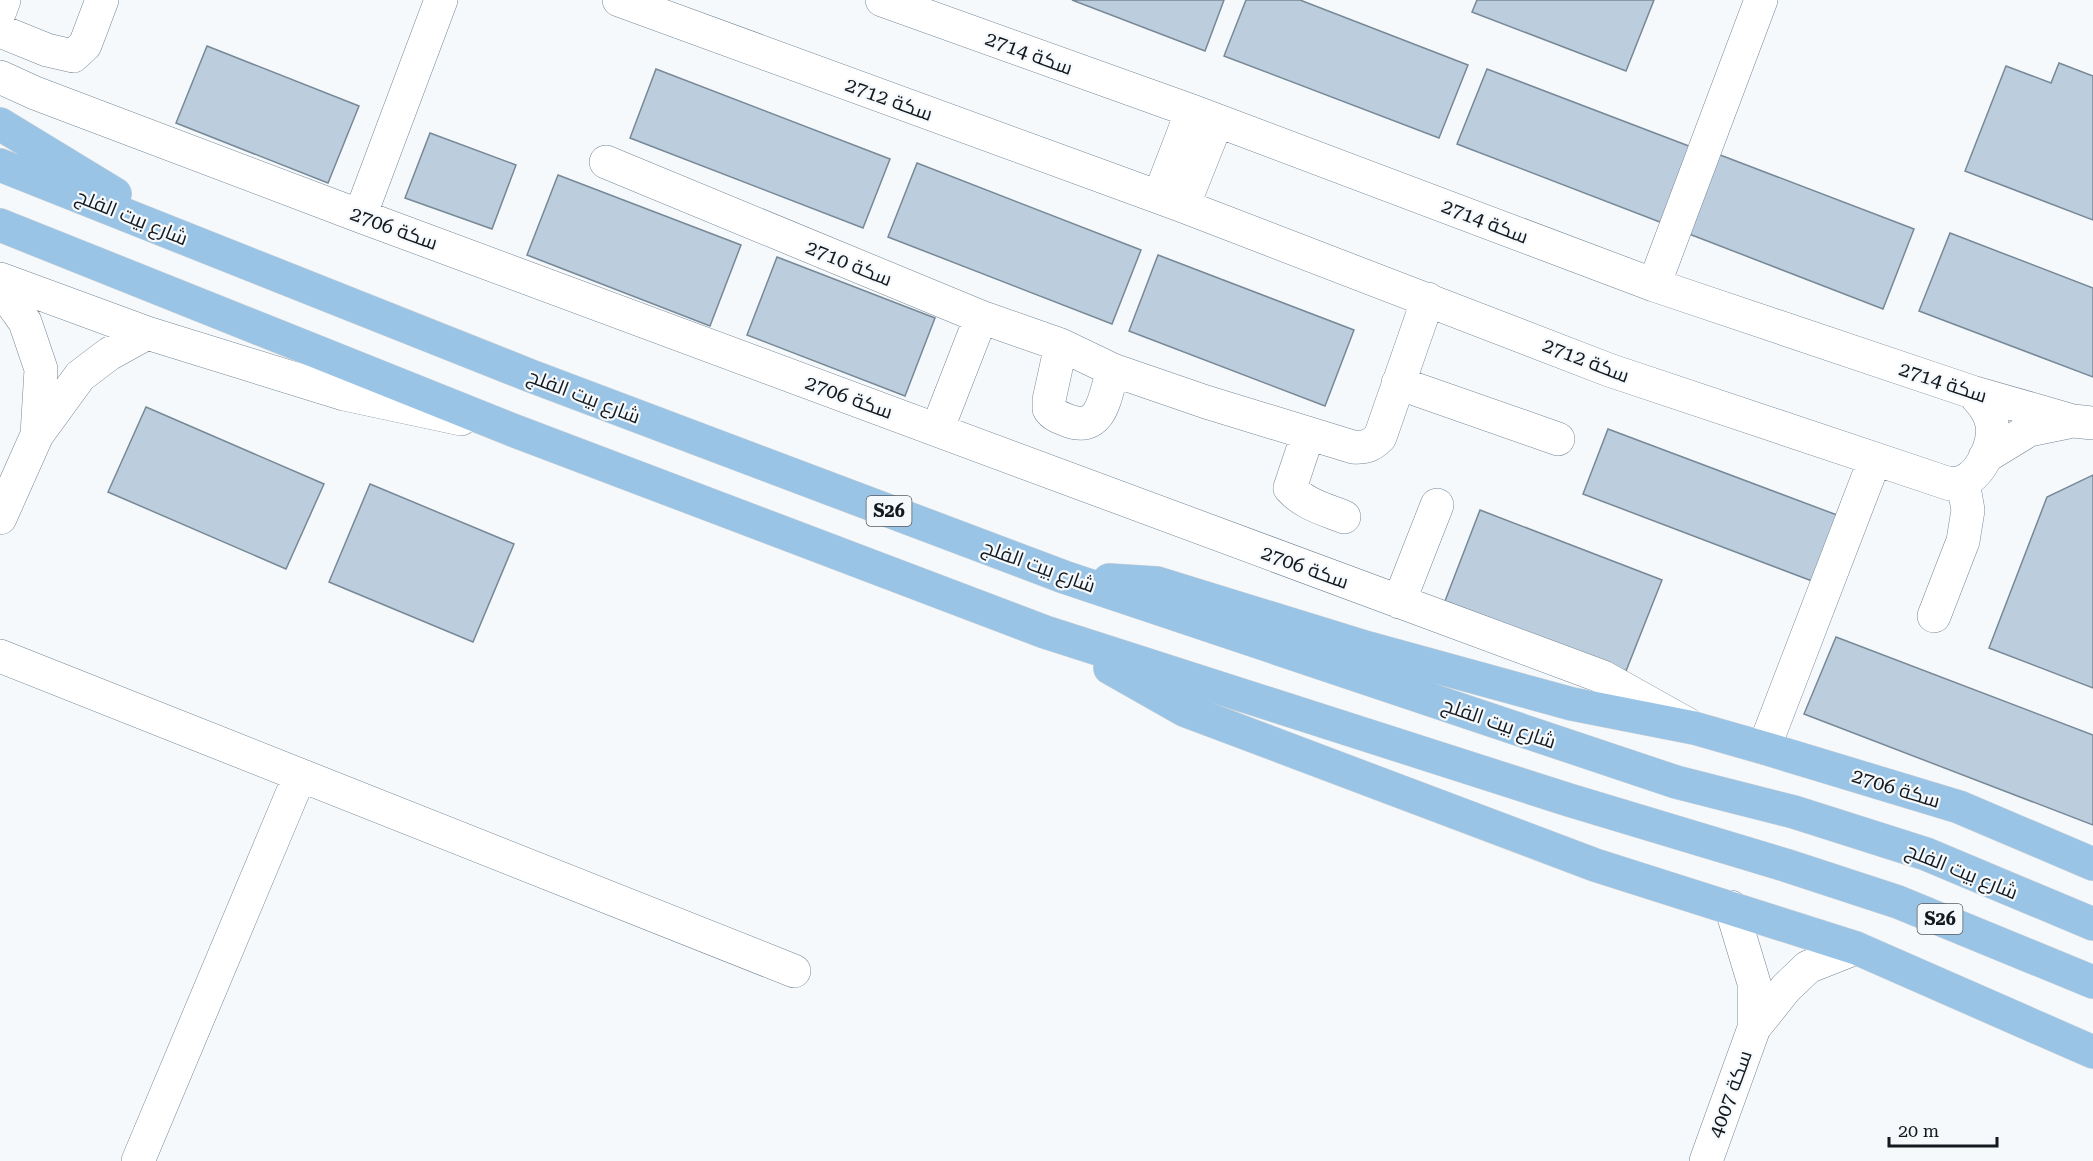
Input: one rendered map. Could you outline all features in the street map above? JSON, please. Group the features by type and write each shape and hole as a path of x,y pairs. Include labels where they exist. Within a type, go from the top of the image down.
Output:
{"main road":[{"path":"0,124 182,237"},
{"name":"شارع بيت الفلج","path":"0,165 531,376 1064,576 1676,782 1794,812 1926,854 2093,924"},
{"name":"S26","path":"0,225 510,429 1045,632 1569,800 1785,865 1898,902 2093,982"},
{"name":"سكة 2706","path":"1064,576 1157,583 1368,648 1572,704 1694,728 1959,807 2093,864"},
{"path":"1045,632 1184,710 1595,865 1856,948 2093,1052"}],"street":[{"path":"0,11 4,0"},
{"path":"0,31 47,50 74,56 85,45 102,0"},
{"path":"360,216 441,0"},
{"name":"سكة 2712","path":"619,0 1171,202 1609,370 1950,484 1963,482"},
{"name":"سكة 2714","path":"882,0 952,12 1205,116 1654,285 1972,392 2083,422"},
{"path":"1654,285 1761,0"},
{"path":"35,93 47,50"},
{"name":"سكة 2706","path":"0,77 35,93 360,216 1603,677 1694,728"},
{"path":"1171,202 1205,116"},
{"name":"سكة 2710","path":"606,162 981,317 1061,345 1113,369 1206,402 1353,447 1364,448 1373,444 1380,437 1398,383"},
{"path":"0,279 147,333 344,394 510,429"},
{"path":"0,287 25,322 41,369 37,435"},
{"path":"1428,299 1398,383 1558,438"},
{"path":"937,430 981,317"},
{"path":"0,518 37,435 80,376 109,354 147,333"},
{"path":"1061,345 1049,400 1049,409 1053,415 1079,424 1090,423 1099,414 1113,369"},
{"path":"1934,616 1963,541 1968,510 1963,482 1975,473 1985,457 1992,438 1992,424 1986,407 1972,392"},
{"path":"1985,457 2029,430 2083,422"},
{"path":"1308,434 1290,488 1309,503 1344,517"},
{"path":"1764,748 1875,459"},
{"path":"1400,602 1437,505"},
{"path":"0,656 794,971"},
{"path":"138,1161 300,775"},
{"name":"سكة 4007","path":"1731,907 1754,983 1754,1028"},
{"name":"سكة 4007","path":"1706,1161 1754,1028 1786,988 1808,967 1856,948"}],"building":[{"path":"1072,0 1224,0 1205,51"},
{"path":"1246,0 1300,0 1468,65 1439,138 1224,56"},
{"path":"1477,0 1654,0 1626,71 1472,12"},
{"path":"207,46 359,106 328,183 176,123"},
{"path":"2059,63 2093,76 2093,220 1965,171 2006,66 2051,83"},
{"path":"656,69 890,159 863,228 630,138"},
{"path":"1487,69 1694,148 1665,224 1457,144"},
{"path":"430,133 516,165 492,229 405,198"},
{"path":"1715,153 1914,229 1883,309 1684,232"},
{"path":"917,163 1141,250 1112,324 888,237"},
{"path":"558,175 741,245 710,326 527,255"},
{"path":"1950,233 2093,288 2093,377 1919,311"},
{"path":"1158,255 1354,330 1325,406 1129,331"},
{"path":"777,257 935,318 905,396 747,335"},
{"path":"146,407 324,484 286,569 108,492"},
{"path":"1608,429 1837,515 1812,581 1583,494"},
{"path":"2093,475 2093,688 1989,648 2047,497"},
{"path":"370,484 514,544 473,642 329,582"},
{"path":"1480,510 1662,580 1626,671 1445,601"},
{"path":"1836,637 2093,735 2093,825 1804,714"}]}
